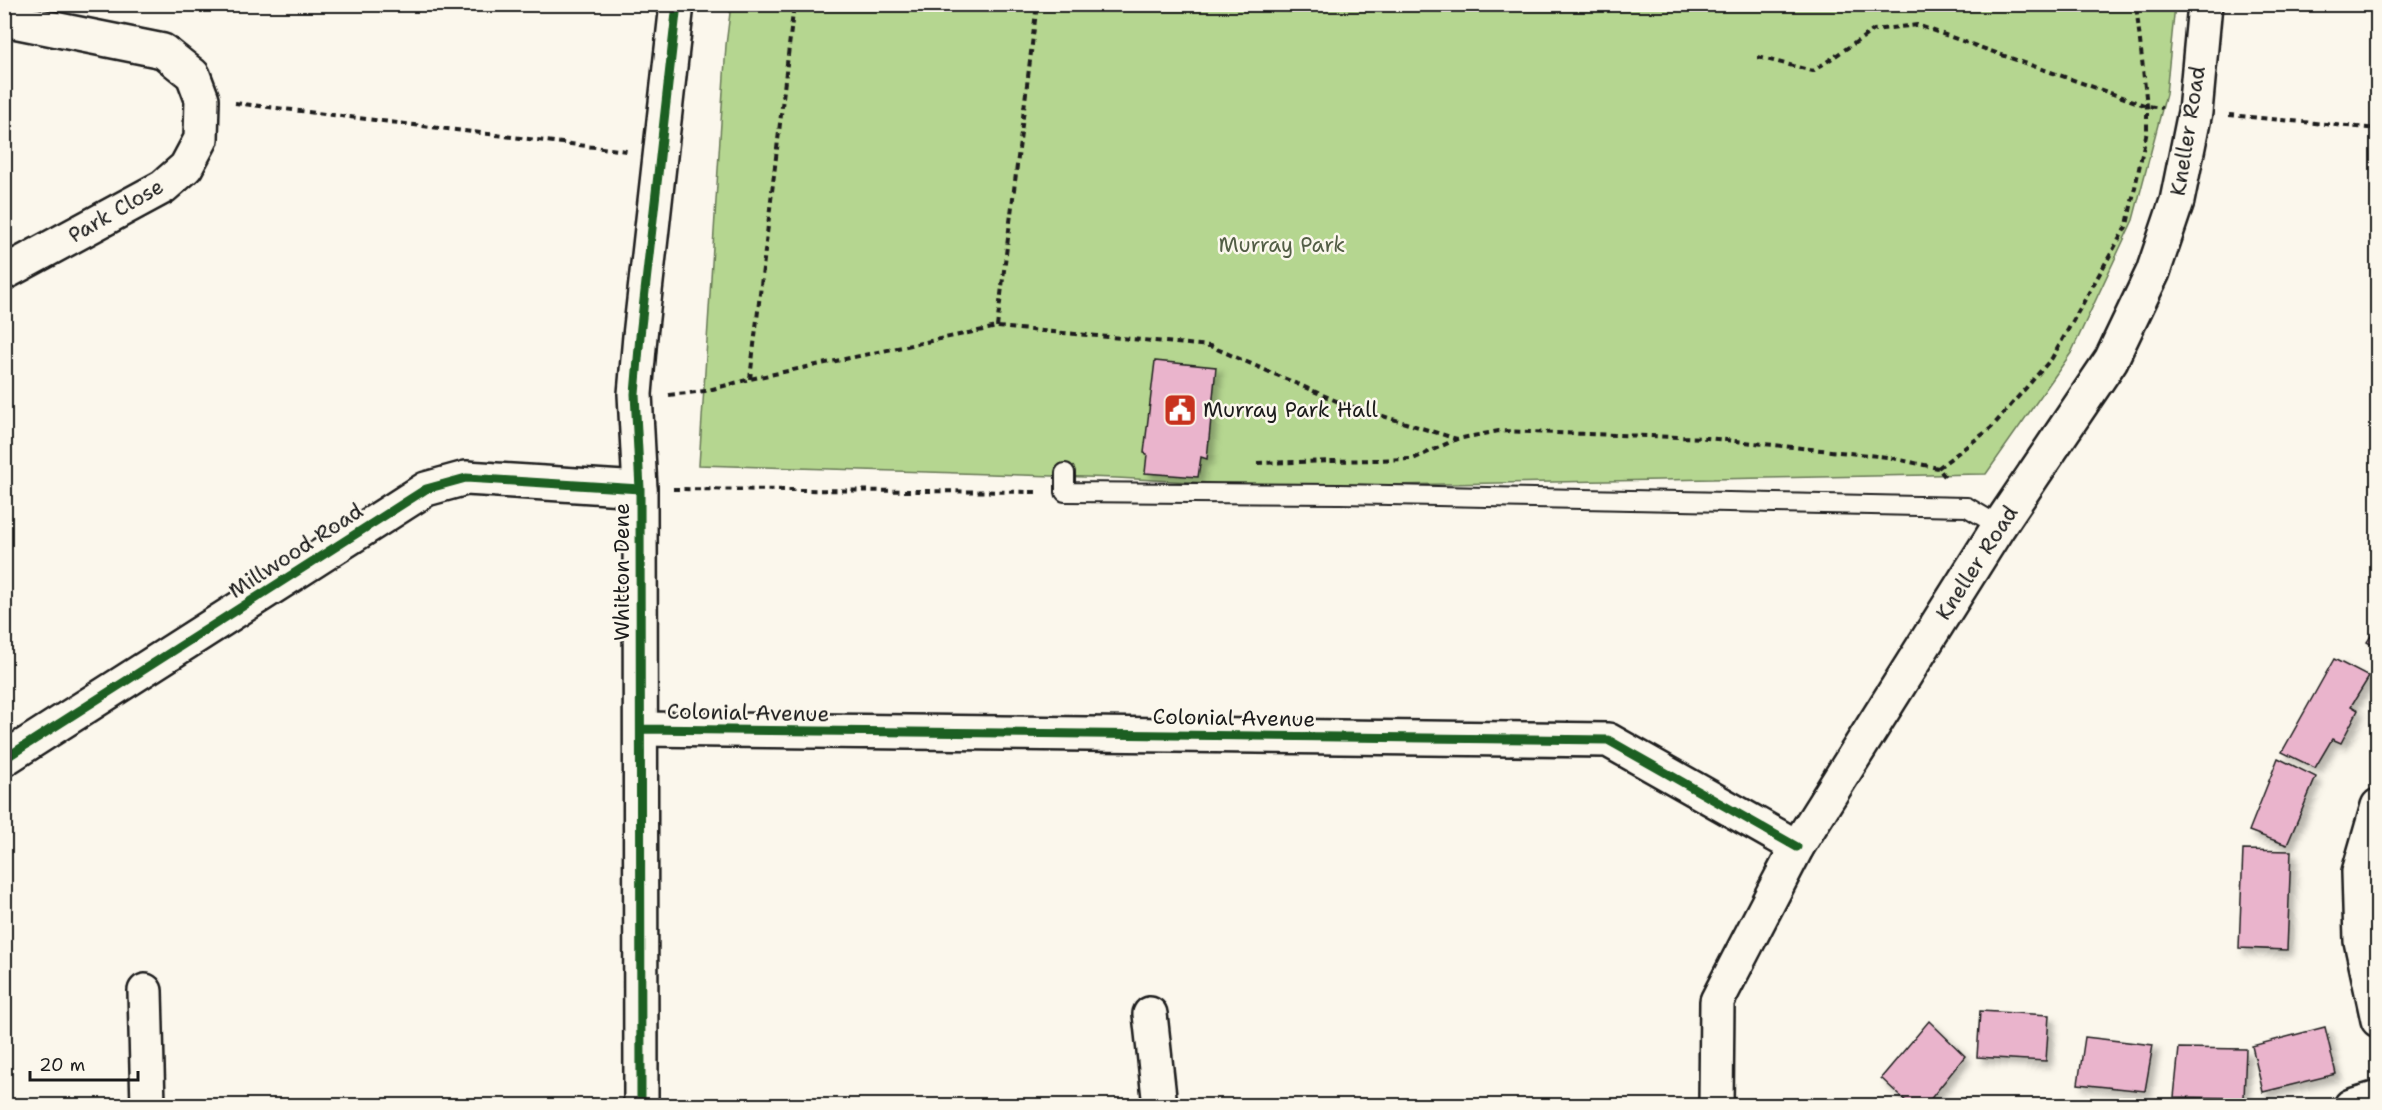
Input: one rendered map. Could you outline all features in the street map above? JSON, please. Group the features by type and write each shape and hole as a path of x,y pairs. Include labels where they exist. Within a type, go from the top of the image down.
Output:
{"street":[{"name":"Whitton Dene","path":"641,1106 640,489 635,394 677,4"},
{"name":"Kneller Road","path":"1716,1106 1717,1001 1797,847 1999,526 2111,360 2148,281 2177,201 2195,112 2205,4"},
{"name":"Park Close","path":"4,19 164,51 193,75 202,99 201,139 186,167 163,187 4,273"},
{"name":"Millwood Road","path":"4,759 426,489 466,478 640,489"},
{"name":"Colonial Avenue","path":"641,729 1608,740 1797,847"},
{"path":"2378,806 2359,872 2361,941 2378,1020"},
{"path":"145,991 148,1106"},
{"path":"1150,1014 1160,1106"},
{"path":"2350,1106 2378,1098"}],"lane":[{"path":"1065,473 1065,492 1352,494 1966,507 1999,526"}],"path":[{"path":"750,379 794,4"},
{"path":"997,327 1037,4"},
{"path":"1938,468 1991,428 2052,358 2127,225 2147,131 2147,106 2136,4"},
{"path":"1758,57 1813,71 1874,30 1917,25 2147,106 2378,129"},
{"path":"202,99 661,155"},
{"path":"635,394 678,395 997,327 1210,346 1341,403 1457,439"},
{"path":"1251,463 1413,459 1457,439 1499,431 1707,438 1887,457 1938,468 1966,507"},
{"path":"640,489 1065,492"}],"green space":[{"name":"Murray Park","path":"731,5 2175,5 2166,94 2133,220 2071,353 1986,474 1282,487 1117,478 699,465 726,45"}],"building":[{"name":"Murray Park Hall","path":"1155,361 1216,367 1207,459 1201,457 1198,477 1145,473 1147,454 1144,453"},
{"path":"2378,625 2378,649 2367,642"},
{"path":"2334,659 2369,677 2351,706 2358,710 2341,743 2332,739 2315,768 2282,752"},
{"path":"2278,758 2316,777 2287,845 2249,831"},
{"path":"2243,850 2291,851 2287,950 2239,948"},
{"path":"1980,1011 2049,1015 2046,1061 1977,1057"},
{"path":"1929,1021 1965,1056 1925,1106 1911,1106 1881,1078"},
{"path":"2325,1027 2336,1074 2263,1092 2252,1046"},
{"path":"2085,1037 2153,1045 2145,1091 2078,1084"},
{"path":"2179,1048 2246,1049 2244,1098 2174,1097"}],"cycle path":[{"path":"641,1106 640,489 635,394 677,4"},
{"path":"4,759 426,489 466,478 640,489"},
{"path":"641,729 1608,740 1797,847"}],"place":[{"name":"Murray Park Hall","path":"1180,410"}]}
